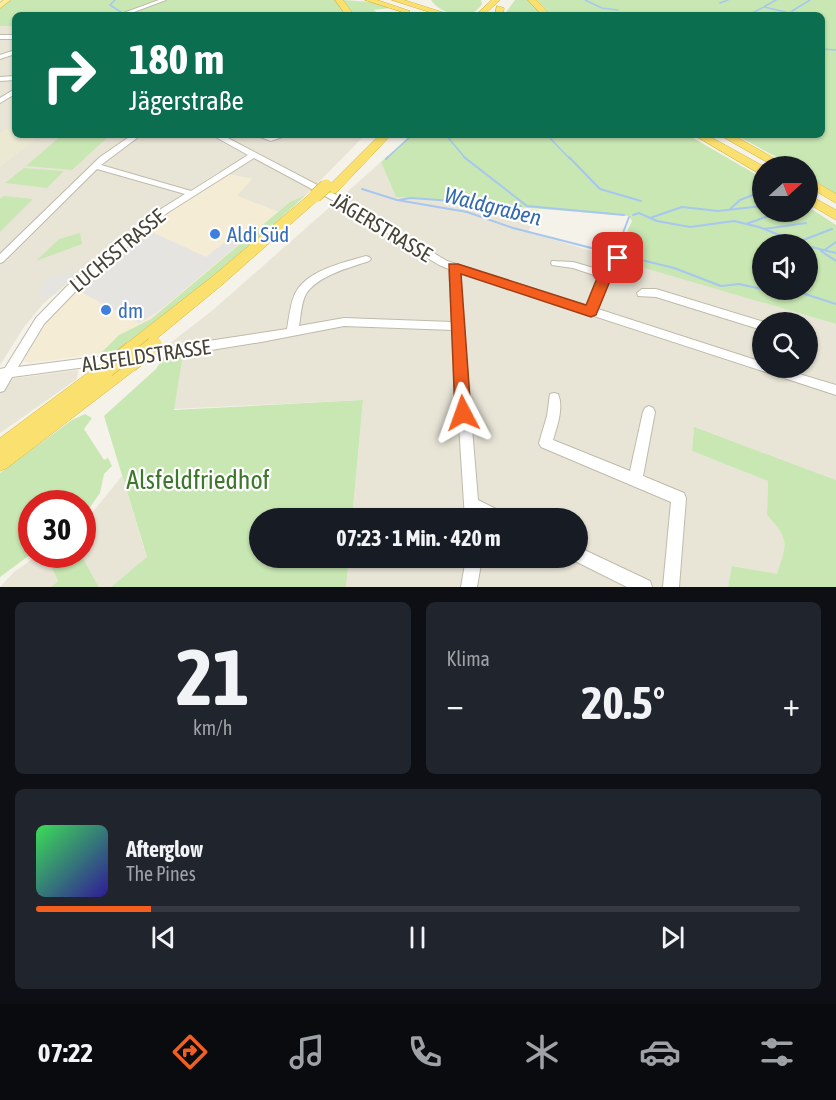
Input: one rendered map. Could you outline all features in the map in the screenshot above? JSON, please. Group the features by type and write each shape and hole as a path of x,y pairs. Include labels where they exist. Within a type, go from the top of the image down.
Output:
{"highway":[{"path":"369,0 409,12"},
{"path":"378,0 417,12"},
{"path":"391,0 435,12"},
{"path":"396,0 435,12"},
{"path":"425,0 427,6 438,12"},
{"path":"483,12 496,0"},
{"path":"500,8 508,0"},
{"path":"532,0 543,12"},
{"path":"700,138 726,150"},
{"path":"704,138 752,165"},
{"path":"718,138 752,157"},
{"path":"731,138 764,156"},
{"path":"0,449 106,369 154,345 226,286 324,193 372,142"},
{"path":"818,188 836,199"},
{"path":"0,462 131,357 218,280 324,193"},
{"path":"818,196 836,207"},
{"path":"818,205 836,216"}],"main road":[{"path":"0,6 7,0"}],"street":[{"path":"130,12 164,0"},
{"path":"0,260 96,166 132,138"},
{"name":"JÄGERSTRASSE","path":"222,138 339,200 454,267 752,363"},
{"name":"LUCHSSTRASSE","path":"0,387 4,374 58,301 139,229 189,193 254,155"},
{"path":"96,166 189,193"},
{"path":"591,312 606,275 618,258"},
{"path":"292,332 300,294 306,286 366,259"},
{"path":"556,263 573,265 606,275"},
{"path":"454,267 471,508"},
{"path":"642,293 656,293 752,323"},
{"name":"ALSFELDSTRASSE","path":"4,374 351,322 458,326"},
{"name":"JÄGERSTRASSE","path":"806,378 836,390"},
{"path":"554,398 553,416 546,443 636,478 679,498 671,587"},
{"path":"636,478 649,412"},
{"path":"588,560 644,587"},
{"path":"469,587 472,568"}],"shaded area":[{"path":"0,26 12,26 12,138 362,138 306,195 279,212 236,196 252,179 218,172 156,213 151,213 43,304 24,327 0,365"},
{"path":"5,129 12,130 12,138 37,138 0,167 0,133"},
{"path":"381,162 396,197 539,210 528,232 796,312 752,312 752,378 818,378 818,319 836,324 836,480 694,428 692,451 768,481 767,515 784,534 785,550 777,575 733,566 728,587 346,587 348,568 588,568 588,508 353,508 363,400 174,409 183,355 159,358 156,354 213,310"},
{"path":"226,174 252,179 237,196 279,212 151,319 119,335 101,353 30,363 23,361 52,314 125,245 177,205"},
{"path":"242,229 252,233 159,311 139,323 77,290 144,232 154,233 206,257"},
{"path":"75,271 67,283 57,287 57,293 40,299 40,287 47,279"},
{"path":"78,370 77,379 0,433 0,380"},
{"path":"122,476 147,558 111,587 99,587 88,568 96,568 96,508"},
{"path":"20,568 52,568 58,581 51,587 0,587"}],"green space":[{"path":"10,0 336,0 344,12 12,12 12,26 0,26 0,8"},
{"path":"343,0 372,2 391,8 373,10 377,12 350,12"},
{"path":"431,0 481,0 482,4 474,12 447,12"},
{"path":"515,0 529,0 539,12 506,12"},
{"path":"537,0 836,0 836,194 818,183 818,156 775,156 742,138 825,138 825,12 547,12"},
{"path":"59,138 107,138 72,170 26,166"},
{"path":"408,138 693,138 752,172 752,222 818,222 818,213 836,225 836,324 818,319 818,312 795,312 754,300 818,300 818,234 752,234 752,299 614,259 632,221 629,216 396,197 381,162"},
{"path":"24,168 64,171 47,188 5,183"},
{"path":"306,195 241,254 120,351 101,353 119,335 151,319 290,202"},
{"path":"4,196 33,199 0,232 0,199"},
{"path":"80,233 82,244 36,261 59,239"},
{"name":"Alsfeldfriedhof","path":"183,355 174,410 363,400 353,508 249,508 249,568 348,568 346,587 111,587 147,557 104,416 156,369 163,358"},
{"path":"85,414 92,418 84,429 104,460 108,458 112,466 104,474 100,493 96,499 96,490 18,490 18,564 0,577 0,473 72,420"},
{"path":"694,427 836,480 836,587 728,587 732,566 777,574 783,555 783,536 767,515 768,481 692,451"},
{"path":"52,568 88,568 99,587 51,587 58,581"}],"waterway":[{"path":"115,0 110,5 121,12"},
{"path":"585,0 602,8 618,10"},
{"path":"720,3 728,0"},
{"path":"765,6 776,0"},
{"path":"792,11 810,0"},
{"path":"754,12 764,7 786,12"},
{"path":"825,49 836,50"},
{"path":"388,157 386,159 409,138"},
{"path":"448,138 465,158"},
{"path":"550,138 570,159"},
{"path":"569,157 600,189 641,201"},
{"path":"465,158 527,206 624,215"},
{"name":"Waldgraben","path":"362,189 397,200 467,212 513,228 615,254 629,217"},
{"path":"730,209 740,200 752,195"},
{"path":"399,200 411,198 521,206"},
{"path":"650,218 682,207 718,211 752,207"},
{"path":"633,215 639,213 650,218"},
{"path":"650,218 690,227 734,221 746,224"},
{"path":"746,224 752,222"},
{"path":"764,229 806,223"},
{"path":"746,224 764,229"},
{"path":"764,229 777,234"},
{"path":"818,234 832,229"},
{"path":"824,250 836,242"},
{"path":"818,249 824,250"},
{"path":"824,250 836,253"},
{"path":"821,251 836,261"},
{"name":"Waldgraben","path":"625,256 674,268 721,286 739,284 752,287"},
{"name":"Waldgraben","path":"818,298 836,304"}],"place":[{"name":"Aldi Süd","path":"215,234"},
{"name":"dm","path":"106,310"}],"route":[{"path":"463,413 452,270 454,267 591,312 606,280 606,275 618,258"}]}
